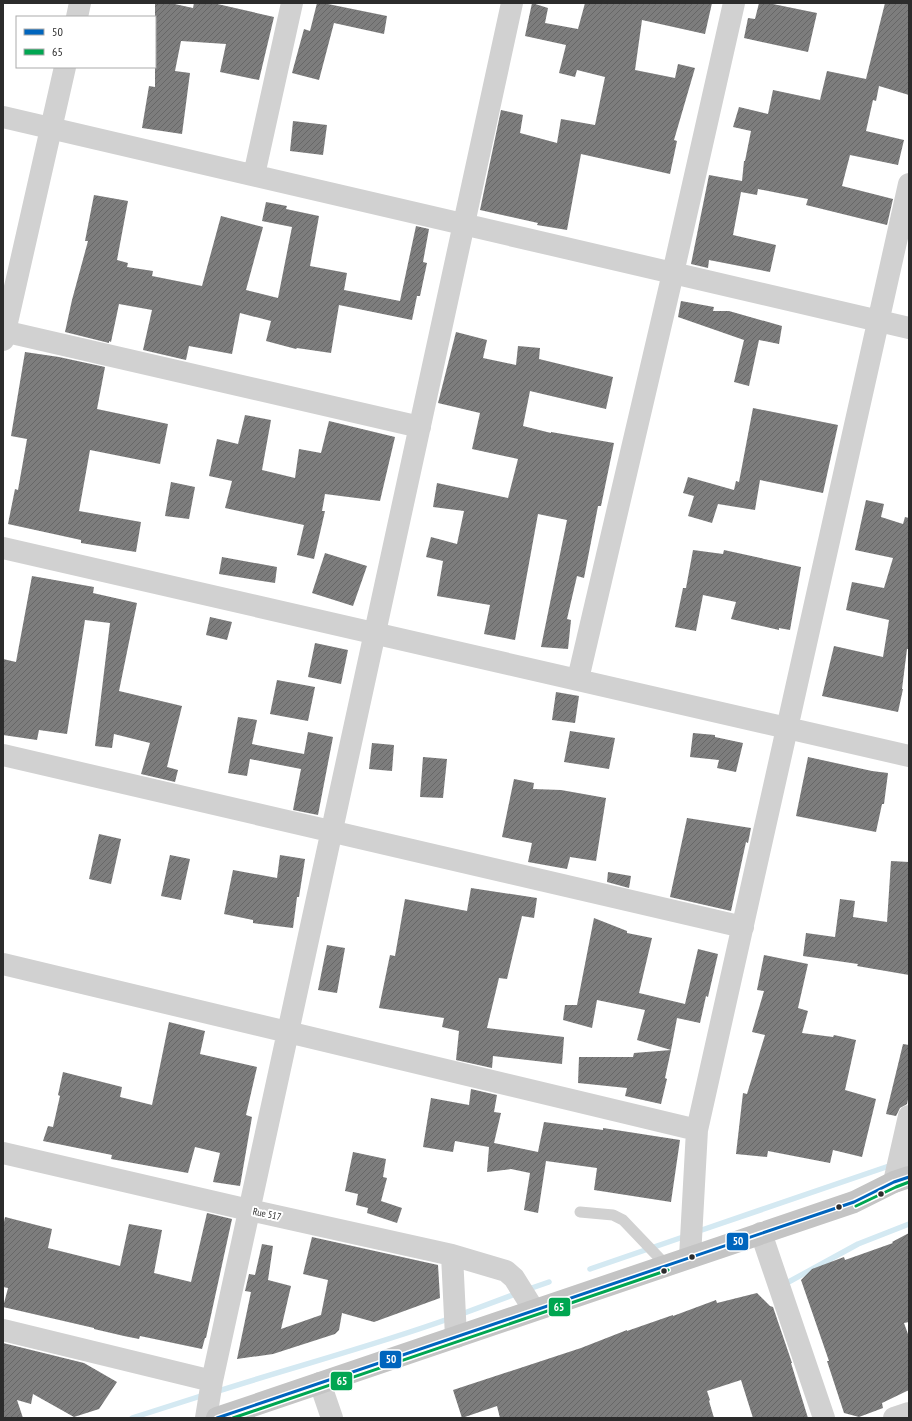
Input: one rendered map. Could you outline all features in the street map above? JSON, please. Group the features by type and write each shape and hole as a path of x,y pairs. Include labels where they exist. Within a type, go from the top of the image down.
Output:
{"main road":[{"path":"217,1418 854,1202 901,1180"}],"street":[{"path":"77,16 80,3"},
{"path":"254,175 292,3"},
{"path":"206,1418 212,1381 512,3"},
{"path":"578,679 673,273 734,3"},
{"path":"65,68 4,334 420,427"},
{"path":"3,117 909,328"},
{"path":"690,1257 698,1130 909,184"},
{"path":"3,548 909,756"},
{"path":"3,755 743,927"},
{"path":"3,964 698,1130"},
{"path":"901,1180 909,1116"},
{"name":"Rue 517","path":"3,1153 452,1255 506,1271 514,1278 534,1310"},
{"path":"762,1233 824,1418"},
{"path":"452,1255 456,1337"},
{"path":"3,1330 212,1381"},
{"path":"320,1383 332,1418"},
{"path":"894,1418 909,1413"}],"lane":[{"path":"580,1212 613,1215 623,1220 666,1265"}],"building":[{"path":"155,3 170,3 193,8 194,3 213,3 274,17 259,80 220,72 226,44 181,41 175,71 190,73 182,134 142,128 149,86 155,87"},
{"path":"317,3 387,16 384,34 334,23 319,80 292,73 304,29 310,31"},
{"path":"532,3 548,8 545,23 578,29 585,3 712,3 705,34 642,20 635,70 675,78 678,64 695,68 674,140 677,141 670,174 581,154 567,230 537,225 538,223 480,210 501,110 523,115 520,133 557,143 561,119 595,125 605,77 577,70 575,77 559,73 566,45 525,36"},
{"path":"759,3 768,3 817,13 808,52 744,38 748,18 755,19"},
{"path":"885,3 909,3 909,95 879,86 876,101 873,100 866,131 904,140 898,165 850,155 842,186 893,199 887,225 806,205 808,199 758,189 757,195 741,192 733,235 776,245 770,272 709,260 708,268 691,264 709,175 742,181 744,161 751,131 733,127 739,107 768,114 773,90 820,100 827,71 866,79"},
{"path":"293,121 327,125 323,155 290,151"},
{"path":"94,195 128,201 117,260 128,263 127,267 153,271 152,276 202,286 221,216 263,227 246,290 278,298 292,227 262,221 266,202 287,206 286,209 319,216 310,266 347,273 344,290 400,301 416,226 429,229 423,262 427,263 420,296 417,296 412,320 339,305 331,353 296,349 266,341 271,321 240,313 232,354 189,346 186,360 143,350 152,310 119,304 111,342 109,341 109,343 65,332 88,241 85,241"},
{"path":"681,301 714,307 713,311 729,311 782,326 779,344 759,340 749,386 734,382 744,340 678,317"},
{"path":"456,332 487,340 483,358 516,365 518,346 540,348 539,359 613,377 606,409 530,391 523,426 551,433 614,443 601,506 598,506 584,578 577,576 567,619 571,620 568,649 541,647 567,520 538,514 515,640 484,634 490,605 437,596 443,561 426,557 431,537 457,544 464,511 433,507 437,483 508,498 518,459 472,449 480,413 438,403"},
{"path":"25,352 59,357 105,367 97,409 168,424 160,464 90,450 79,511 141,522 136,552 81,543 81,540 8,524 15,489 18,490 27,439 11,436"},
{"path":"753,408 838,425 823,493 760,480 755,510 718,504 712,523 688,516 694,496 683,493 688,477 734,490 736,481 739,482"},
{"path":"245,415 271,420 262,470 295,478 299,449 321,453 329,421 395,437 380,501 325,494 322,511 325,511 314,559 297,555 304,525 225,508 232,481 209,476 217,439 238,444"},
{"path":"171,482 195,487 189,519 165,516"},
{"path":"866,500 884,504 881,517 903,524 905,517 909,518 909,649 907,649 903,689 898,712 822,696 834,646 883,657 889,620 846,610 852,582 884,588 893,558 855,550"},
{"path":"693,550 723,554 724,550 801,567 790,630 779,628 779,630 731,619 736,602 703,595 696,631 675,627 683,588 686,588"},
{"path":"325,553 367,566 353,606 312,593"},
{"path":"222,557 277,567 275,583 219,574"},
{"path":"32,576 94,587 93,593 137,603 119,691 182,706 167,767 178,770 175,782 141,774 150,743 114,734 112,748 95,746 110,623 85,620 67,734 39,730 37,740 3,735 3,659 16,662"},
{"path":"210,617 232,622 227,640 206,635"},
{"path":"315,643 348,650 341,684 308,677"},
{"path":"277,680 315,687 308,721 270,714"},
{"path":"556,692 579,696 575,723 552,720"},
{"path":"238,717 257,720 252,744 304,754 308,732 333,737 318,815 293,810 301,769 250,759 247,776 228,773"},
{"path":"570,731 615,738 609,769 564,762"},
{"path":"693,733 715,735 715,737 743,743 736,772 717,768 719,760 690,757"},
{"path":"372,743 394,745 392,771 369,769"},
{"path":"423,757 447,759 443,798 420,797"},
{"path":"808,757 888,773 884,804 882,804 876,832 796,816"},
{"path":"514,779 534,783 533,789 561,790 606,798 596,861 570,857 567,869 528,862 532,843 502,837"},
{"path":"687,818 751,828 748,843 746,842 731,911 670,897"},
{"path":"99,834 121,839 111,884 89,879"},
{"path":"170,855 190,859 181,900 161,896"},
{"path":"280,855 305,859 299,897 297,897 293,928 253,923 253,920 224,914 233,870 277,878"},
{"path":"891,861 909,862 909,975 857,966 858,964 803,956 806,933 835,937 840,899 855,901 853,917 887,922"},
{"path":"608,872 631,876 629,888 607,882"},
{"path":"471,888 537,898 534,918 522,916 507,979 499,978 487,1028 564,1037 562,1064 493,1056 492,1068 456,1060 459,1031 442,1027 444,1018 379,1008 390,955 395,956 405,899 467,911"},
{"path":"594,918 627,931 627,933 652,938 639,993 685,1004 698,949 718,954 700,1023 677,1018 671,1050 637,1040 645,1010 597,1000 592,1028 563,1020 565,1005 577,1005"},
{"path":"327,945 345,948 337,993 318,990"},
{"path":"764,955 808,964 798,1008 808,1011 802,1033 833,1037 834,1035 856,1040 845,1090 876,1099 862,1157 833,1150 830,1163 768,1151 767,1157 736,1154 743,1093 747,1094 765,1035 752,1032 764,991 757,990"},
{"path":"169,1022 205,1031 200,1054 257,1067 246,1115 252,1117 240,1186 213,1182 220,1153 195,1147 188,1173 111,1159 112,1155 43,1141 48,1126 53,1127 60,1096 58,1095 63,1072 122,1087 120,1097 152,1105"},
{"path":"903,1044 909,1045 909,1095 907,1104 900,1108 896,1116 886,1114"},
{"path":"671,1050 665,1078 667,1079 661,1104 625,1096 627,1088 578,1083 579,1057 633,1057 634,1053"},
{"path":"471,1089 497,1095 494,1112 501,1113 494,1143 538,1152 544,1122 603,1130 603,1128 680,1140 671,1202 594,1190 597,1168 546,1161 538,1213 524,1210 530,1173 511,1169 487,1172 489,1147 455,1141 453,1152 423,1147 431,1098 469,1105"},
{"path":"353,1152 386,1159 383,1177 387,1178 381,1201 402,1208 397,1223 367,1213 368,1208 356,1205 358,1194 345,1191"},
{"path":"207,1213 232,1219 206,1338 202,1349 140,1336 139,1339 124,1336 3,1307 8,1288 3,1287 3,1227 5,1217 52,1229 48,1248 120,1266 129,1224 162,1230 154,1273 191,1282"},
{"path":"909,1233 909,1322 904,1323 909,1337 909,1390 882,1403 883,1408 859,1417 844,1413 827,1361 829,1361 801,1280 812,1269 844,1257 845,1260 893,1243 892,1242"},
{"path":"312,1237 438,1265 440,1298 374,1322 342,1313 339,1330 335,1334 273,1354 237,1359 251,1292 245,1291 249,1274 255,1275 262,1244 273,1246 268,1280 291,1286 281,1329 321,1315 328,1280 303,1274"},
{"path":"757,1293 770,1306 773,1307 792,1363 808,1418 753,1418 741,1380 707,1391 714,1418 500,1418 497,1406 462,1418 453,1390 581,1348 627,1330 673,1316 716,1300 717,1303"},
{"path":"3,1343 84,1363 117,1382 99,1409 74,1417 33,1394 31,1404 17,1400 23,1418 3,1418"}],"waterway":[{"path":"696,1232 892,1165"},
{"path":"783,1285 858,1244 909,1224"},
{"path":"590,1269 686,1236"},
{"path":"526,1290 549,1282"},
{"path":"459,1315 518,1293"},
{"path":"215,1392 392,1338 451,1318"},
{"path":"132,1418 204,1395"}],"transit line":[{"name":"50","path":"217,1418 854,1202 894,1182 909,1177"},
{"name":"65","path":"856,1206 909,1182"},
{"name":"65","path":"233,1418 668,1270"}]}
